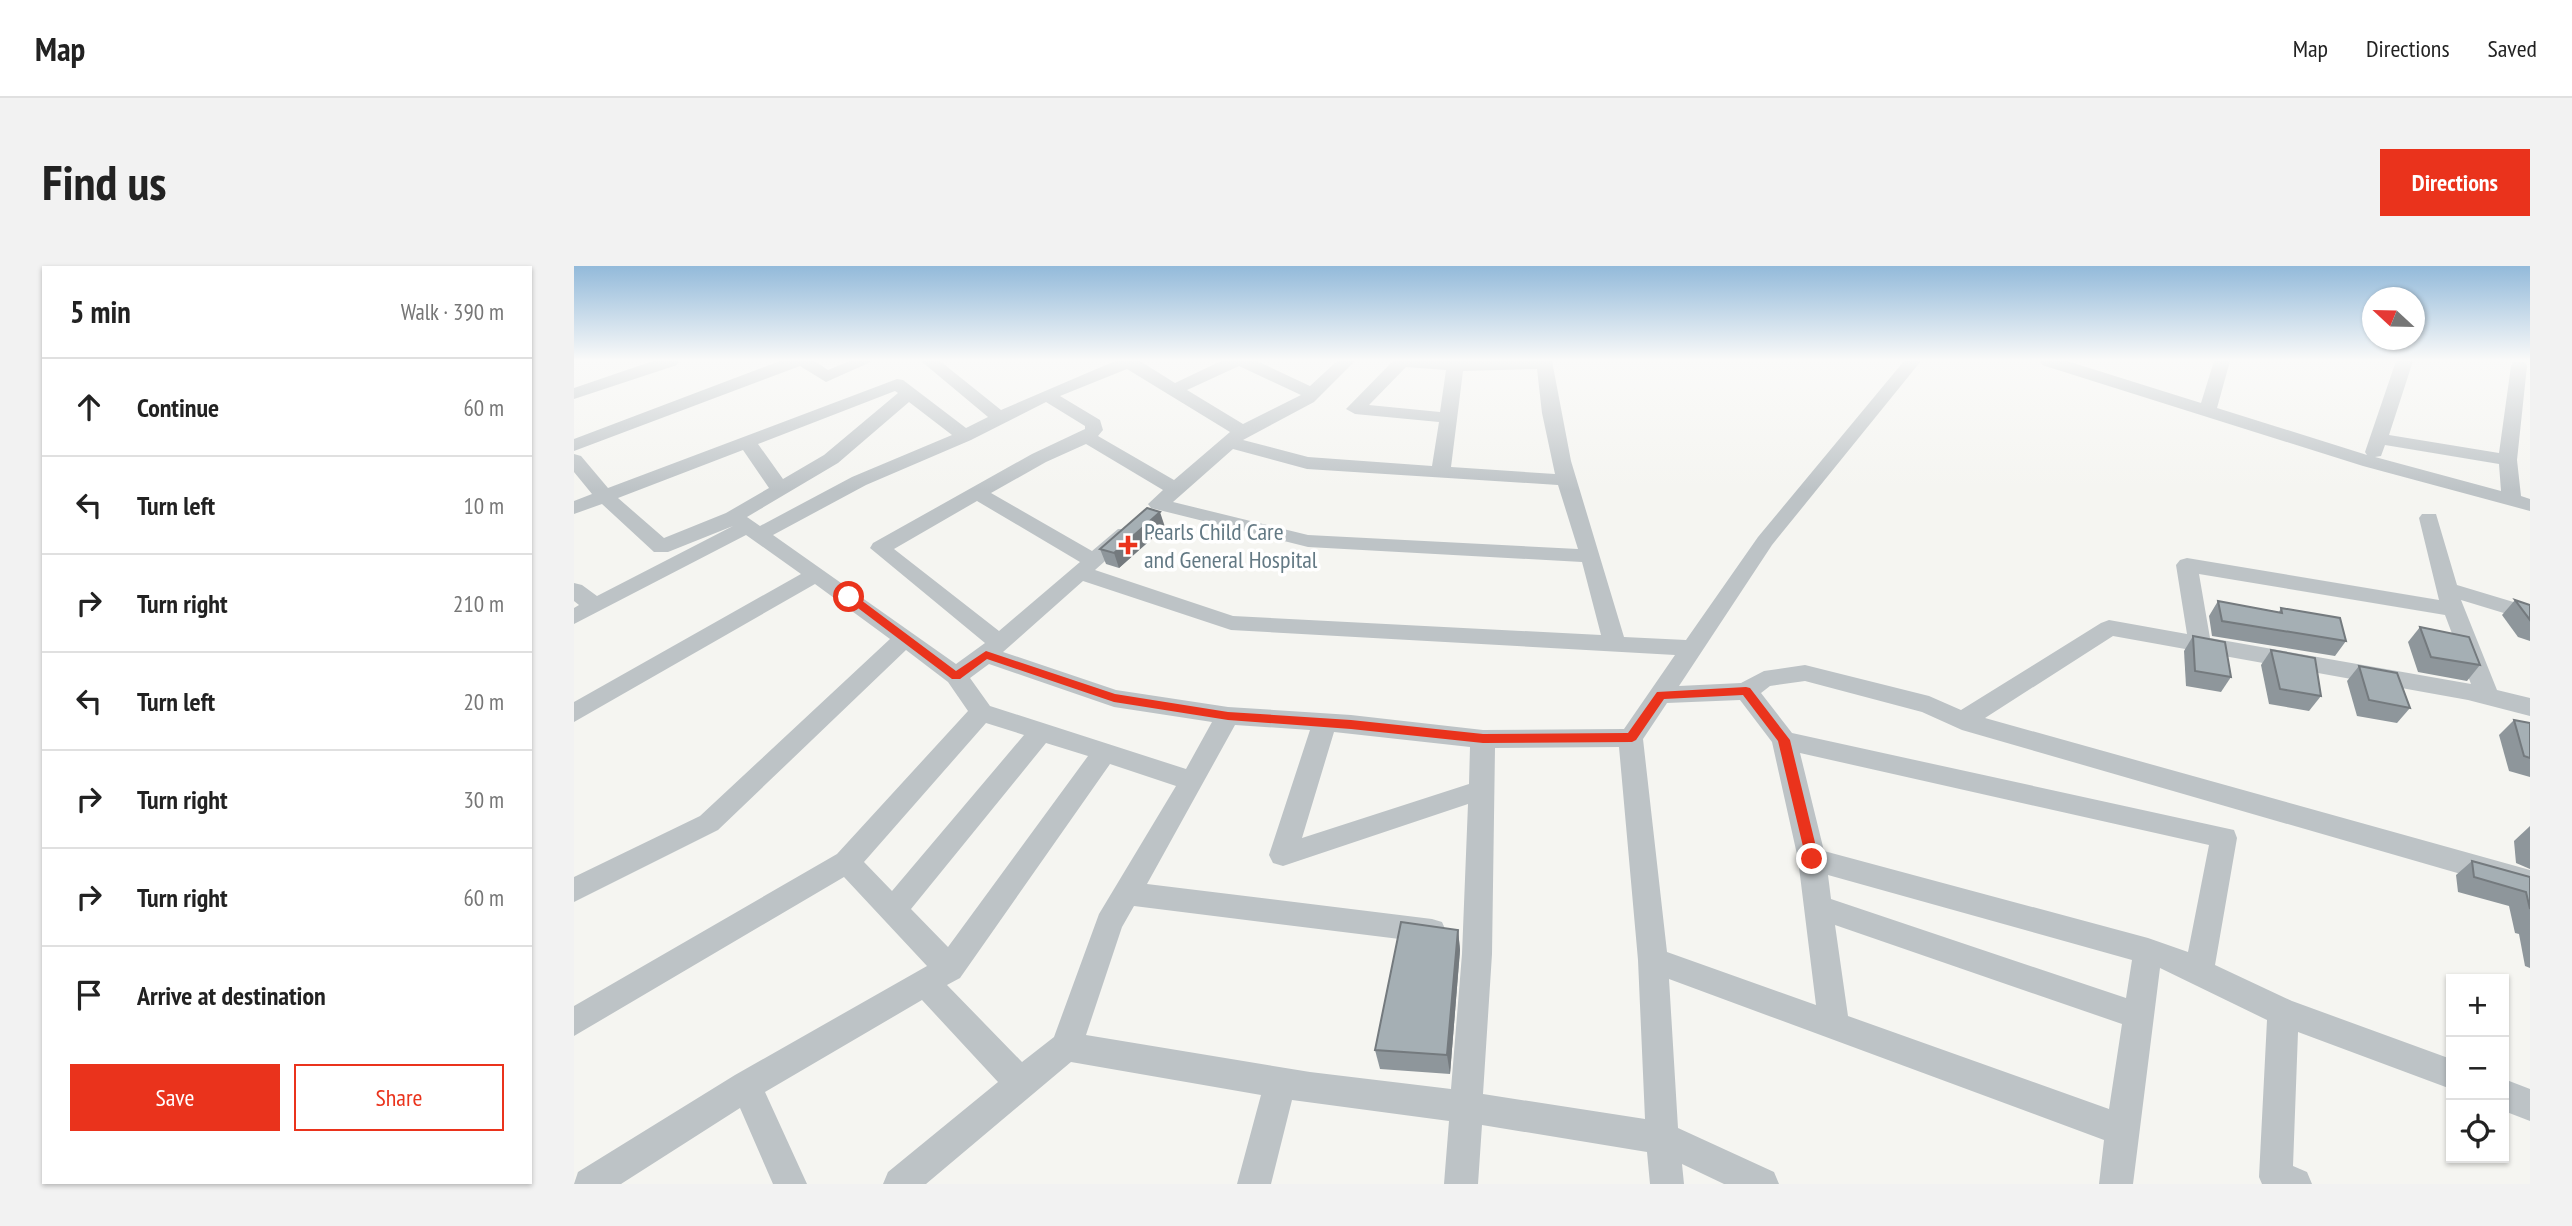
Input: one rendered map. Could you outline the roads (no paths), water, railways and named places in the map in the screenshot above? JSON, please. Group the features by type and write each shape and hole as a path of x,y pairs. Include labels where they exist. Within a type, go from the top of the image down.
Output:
{"street":[{"path":"574,445 685,404"},
{"path":"574,508 846,404"},
{"path":"574,460 604,496 661,547 746,526 781,491 831,459 896,404"},
{"path":"923,404 965,436"},
{"path":"982,404 999,417"},
{"path":"574,617 746,526 965,436 1028,404"},
{"path":"1061,404 1094,424 1094,430 1087,437 1039,457 880,548 993,649 1114,698 1228,716 1483,739 1632,737"},
{"path":"1193,404 1236,436 1307,463 1564,480"},
{"path":"956,677 993,649 1236,436 1294,404"},
{"path":"1361,404 1355,410 1448,418"},
{"path":"1441,472 1450,404"},
{"path":"1548,404 1564,480 1591,556 1615,644"},
{"path":"1667,1184 1661,1138 1653,960 1632,737 1765,541 1878,404"},
{"path":"2184,404 2370,462 2530,505"},
{"path":"2207,411 2209,404"},
{"path":"2370,462 2391,404"},
{"path":"2511,500 2508,460 2515,404"},
{"path":"1087,437 1175,489"},
{"path":"2380,439 2508,460"},
{"path":"747,442 781,491"},
{"path":"976,494 1088,567 1231,623 1692,648"},
{"path":"1158,504 1308,541 1591,556"},
{"path":"2429,518 2450,599 2487,696"},
{"path":"746,526 956,677 981,712 1192,781"},
{"path":"2200,645 2187,565 2450,599 2530,614"},
{"path":"574,713 816,574"},
{"path":"574,590 594,607"},
{"path":"1962,721 2109,628 2487,696 2530,708"},
{"path":"574,890 709,823 905,639"},
{"path":"1661,695 1746,691 1764,678 1805,673 1930,705 1962,721 2530,882"},
{"path":"1746,691 1784,740 1812,859 1834,1025"},
{"path":"576,1015 847,862 981,712"},
{"path":"900,1184 1066,1046 1109,923 1228,716"},
{"path":"1325,723 1283,855 1480,790"},
{"path":"893,910 1041,732"},
{"path":"1461,1184 1477,937 1483,739"},
{"path":"1784,740 2224,838 2200,972"},
{"path":"590,1184 746,1086 937,976 1105,752"},
{"path":"1812,859 2171,958 2283,1012 2446,1072"},
{"path":"847,862 893,910 937,976 1021,1084"},
{"path":"1127,893 1477,937"},
{"path":"1819,906 2138,1016"},
{"path":"2116,1184 2148,951"},
{"path":"1653,960 2123,1130 2123,1122"},
{"path":"2283,1012 2283,1182"},
{"path":"1066,1046 1280,1083 1466,1107 1661,1138 1762,1184"},
{"path":"1254,1184 1280,1083"},
{"path":"746,1086 790,1184"},
{"path":"2509,1097 2530,1105"}],"place":[{"name":"Pearls Child Care and General Hospital","path":"1128,545"}]}
